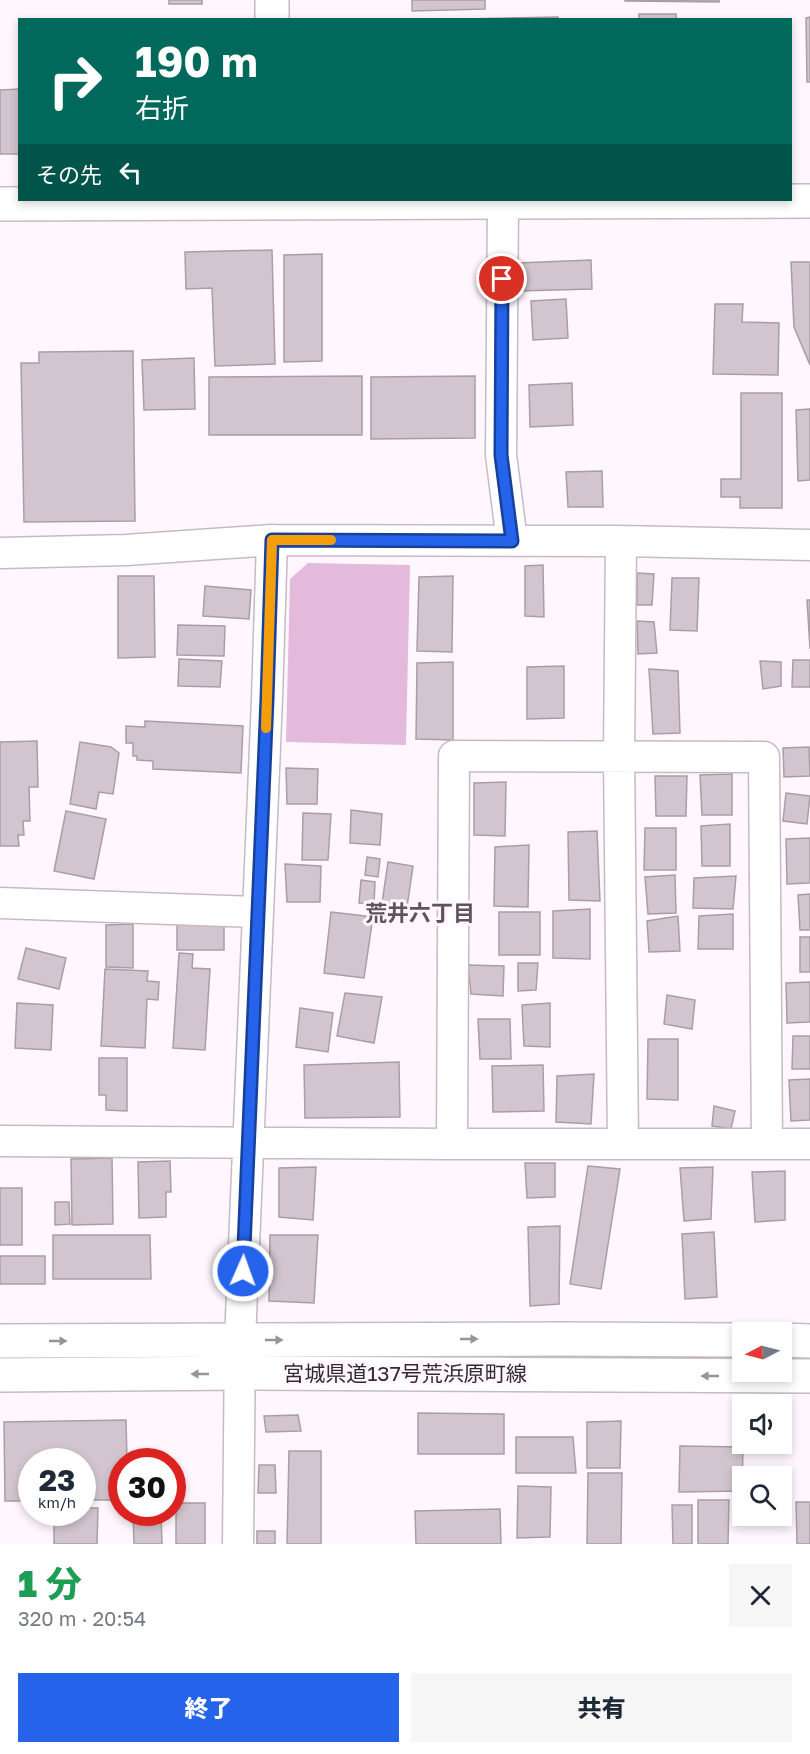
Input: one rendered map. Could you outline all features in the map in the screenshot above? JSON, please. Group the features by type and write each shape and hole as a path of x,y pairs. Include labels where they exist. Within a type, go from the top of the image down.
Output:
{"main road":[{"path":"272,0 272,18"},
{"path":"0,204 272,201 810,201"},
{"name":"宮城県道137号荒浜原町線","path":"0,1341 732,1340"},
{"path":"792,1340 810,1341"},
{"name":"宮城県道137号荒浜原町線","path":"0,1375 240,1373 810,1376"}],"street":[{"path":"502,201 501,455 512,541"},
{"path":"238,1544 240,1340 272,540"},
{"path":"0,553 126,550 272,540 621,541 810,545"},
{"path":"621,541 619,756 623,1144"},
{"path":"452,1144 454,756 619,756 764,757 767,1144"},
{"path":"0,903 257,912"},
{"path":"0,1141 810,1144"}],"shaded area":[{"path":"308,563 410,565 406,745 286,742 290,579"}],"building":[{"path":"169,0 202,0 202,4 169,4"},
{"path":"412,0 485,0 485,9 412,11"},
{"path":"719,0 719,2 625,1"},
{"path":"639,14 676,14 676,18 639,18"},
{"path":"558,17 558,18 510,18"},
{"path":"810,17 810,82 807,82 806,18"},
{"path":"18,89 18,154 0,154 0,90"},
{"path":"272,250 275,364 215,366 212,288 186,289 185,252"},
{"path":"322,254 322,361 284,362 284,255"},
{"path":"591,260 592,289 518,291 517,263"},
{"path":"791,262 810,262 810,365 794,327"},
{"path":"566,299 568,338 533,340 531,301"},
{"path":"715,304 743,304 742,322 779,323 778,375 713,374"},
{"path":"133,351 135,521 24,522 21,363 39,363 39,352"},
{"path":"194,358 195,409 144,410 142,360"},
{"path":"362,376 362,435 209,435 209,377"},
{"path":"475,376 475,438 371,439 371,377"},
{"path":"572,383 573,425 530,427 529,385"},
{"path":"741,393 782,393 782,508 740,508 740,497 721,497 721,479 741,479"},
{"path":"810,409 810,480 798,481 796,410"},
{"path":"602,471 603,507 568,507 566,472"},
{"path":"543,565 544,617 525,616 525,566"},
{"path":"637,573 654,574 652,605 637,605"},
{"path":"118,576 154,576 155,657 118,658"},
{"path":"453,576 452,652 417,651 419,577"},
{"path":"672,578 699,578 697,631 670,630"},
{"path":"205,586 251,590 249,619 203,616"},
{"path":"807,600 810,600 810,649"},
{"path":"637,621 654,622 657,653 638,654"},
{"path":"178,625 225,626 224,656 177,655"},
{"path":"179,659 222,661 220,687 178,686"},
{"path":"793,660 810,660 810,687 792,687"},
{"path":"760,661 781,662 781,686 763,689"},
{"path":"453,662 453,740 416,739 417,663"},
{"path":"564,666 564,718 527,719 527,667"},
{"path":"649,669 678,671 680,733 653,734"},
{"path":"145,721 243,726 241,773 153,769 153,761 137,760 137,756 133,756 133,743 126,743 126,726 145,727"},
{"path":"37,741 38,787 29,787 30,821 23,821 24,835 18,835 19,846 0,846 0,742"},
{"path":"80,742 111,747 119,753 113,794 99,792 96,809 70,804"},
{"path":"809,747 810,776 784,777 783,748"},
{"path":"286,768 318,769 317,804 287,804"},
{"path":"732,774 732,815 702,815 700,775"},
{"path":"655,776 687,776 686,816 656,816"},
{"path":"506,782 505,836 474,835 474,783"},
{"path":"786,793 810,796 807,824 783,821"},
{"path":"351,810 382,814 380,845 350,843"},
{"path":"66,811 106,819 94,879 54,871"},
{"path":"303,813 331,814 328,860 302,860"},
{"path":"730,824 730,866 702,866 701,826"},
{"path":"645,828 676,828 676,870 644,870"},
{"path":"597,831 600,901 569,900 568,832"},
{"path":"810,838 810,883 787,884 786,839"},
{"path":"529,845 528,907 494,906 495,847"},
{"path":"367,857 380,859 378,877 365,875"},
{"path":"388,862 413,866 407,907 382,903"},
{"path":"285,864 321,866 320,902 287,902"},
{"path":"675,875 676,913 648,914 645,877"},
{"path":"736,876 733,909 693,908 694,878"},
{"path":"361,880 375,882 374,904 359,903"},
{"path":"810,894 810,930 800,930 798,895"},
{"path":"590,909 590,959 553,958 553,911"},
{"path":"331,912 373,917 364,978 324,973"},
{"path":"499,912 540,912 540,955 499,955"},
{"path":"733,914 733,949 698,949 699,916"},
{"path":"678,916 680,951 649,952 647,921"},
{"path":"133,924 133,968 106,967 106,925"},
{"path":"177,924 224,924 224,950 177,950"},
{"path":"800,937 810,937 810,972 800,972"},
{"path":"26,948 66,958 59,989 18,979"},
{"path":"179,953 193,954 192,968 210,969 205,1050 173,1048"},
{"path":"518,963 538,963 536,990 518,991"},
{"path":"468,965 504,966 503,996 471,994"},
{"path":"105,969 148,971 147,981 159,982 158,1000 147,999 145,1048 101,1046"},
{"path":"810,982 810,1022 787,1023 786,983"},
{"path":"345,993 382,997 374,1043 337,1036"},
{"path":"667,995 695,1000 692,1029 664,1024"},
{"path":"17,1003 53,1005 51,1050 15,1048"},
{"path":"550,1003 550,1047 524,1046 522,1005"},
{"path":"300,1008 333,1013 328,1052 296,1047"},
{"path":"478,1019 510,1019 511,1059 480,1059"},
{"path":"793,1036 810,1036 810,1069 792,1069"},
{"path":"648,1039 678,1039 678,1100 647,1099"},
{"path":"99,1058 127,1058 127,1111 106,1110 106,1095 99,1095"},
{"path":"399,1062 400,1117 305,1118 304,1065"},
{"path":"543,1065 544,1111 493,1112 492,1066"},
{"path":"594,1074 591,1124 556,1122 557,1076"},
{"path":"810,1079 810,1120 791,1121 789,1080"},
{"path":"714,1106 735,1111 731,1129 712,1126"},
{"path":"112,1158 113,1224 72,1225 71,1159"},
{"path":"170,1161 171,1192 166,1192 166,1217 139,1218 138,1162"},
{"path":"525,1163 555,1163 555,1197 527,1198"},
{"path":"588,1166 620,1169 601,1289 570,1284"},
{"path":"316,1167 313,1220 279,1217 279,1168"},
{"path":"713,1167 711,1219 684,1221 680,1168"},
{"path":"785,1171 785,1220 755,1222 752,1172"},
{"path":"0,1188 22,1188 22,1245 0,1245"},
{"path":"55,1202 69,1202 70,1224 55,1225"},
{"path":"560,1226 559,1304 530,1306 528,1227"},
{"path":"714,1232 717,1297 685,1299 682,1234"},
{"path":"53,1235 150,1235 151,1279 53,1279"},
{"path":"270,1235 318,1235 314,1303 269,1301"},
{"path":"0,1256 45,1256 45,1284 0,1284"},
{"path":"418,1413 504,1414 504,1454 418,1454"},
{"path":"298,1415 301,1431 266,1432 264,1416"},
{"path":"126,1420 127,1448 108,1448 108,1500 96,1500 96,1448 18,1448 18,1501 5,1501 4,1422"},
{"path":"621,1421 620,1468 587,1468 587,1422"},
{"path":"516,1437 573,1437 576,1473 516,1473"},
{"path":"680,1446 732,1447 732,1454 743,1454 743,1466 732,1466 732,1491 679,1492"},
{"path":"289,1451 321,1451 321,1544 287,1544"},
{"path":"259,1465 275,1465 276,1493 258,1493"},
{"path":"588,1473 622,1473 621,1544 587,1544"},
{"path":"518,1486 551,1487 550,1537 517,1538"},
{"path":"698,1500 729,1500 728,1544 698,1544"},
{"path":"796,1502 810,1502 810,1544 797,1544"},
{"path":"186,1503 205,1503 205,1544 176,1544 176,1526 186,1526"},
{"path":"672,1505 692,1505 692,1544 673,1544"},
{"path":"96,1508 98,1508 97,1544 54,1544 54,1526 96,1526"},
{"path":"500,1509 501,1544 416,1544 415,1511"},
{"path":"133,1526 161,1526 162,1544 134,1544"},
{"path":"257,1531 275,1531 275,1544 257,1544"}],"slow traffic":[{"path":"266,728 272,540 331,540"}],"district":[{"name":"荒井六丁目","path":"420,913"}],"route":[{"path":"243,1271 272,540 512,541 501,455 502,279"}]}
